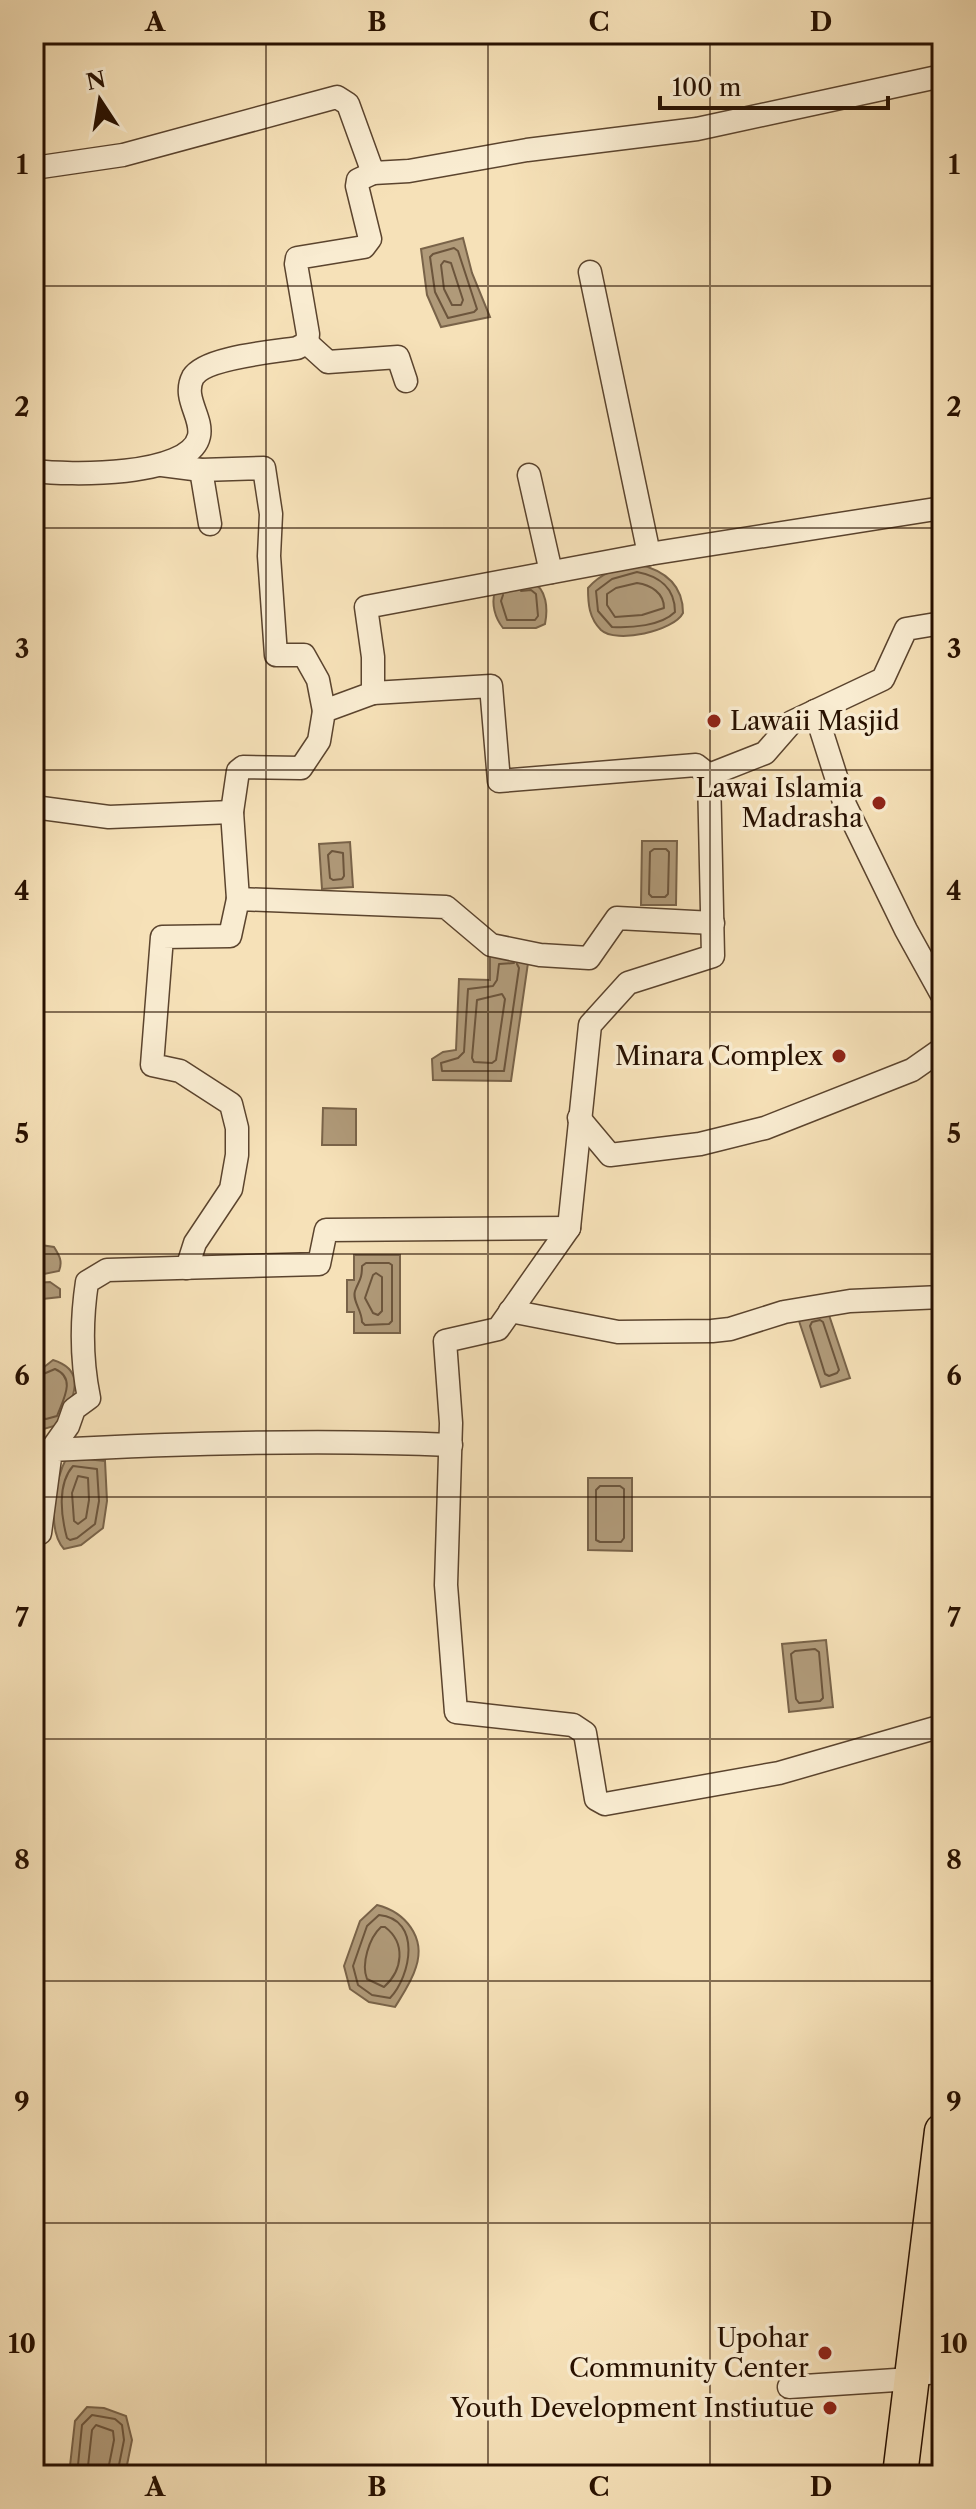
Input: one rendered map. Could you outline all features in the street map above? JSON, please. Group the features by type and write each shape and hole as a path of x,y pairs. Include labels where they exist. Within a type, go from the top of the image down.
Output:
{"highway":[{"path":"900,2475 922,2375 942,2131"}],"street":[{"path":"307,343 297,258 368,244 370,239 357,186 358,180 373,173 409,171 527,150 697,129 942,76"},
{"path":"34,168 123,155 337,97 348,104 373,173"},
{"path":"590,272 649,554"},
{"path":"307,343 328,362 398,357 406,381"},
{"path":"162,465 193,449 200,435 189,394 194,376 210,364 297,348 307,343"},
{"path":"34,471 96,474 162,465 201,470 264,468 271,514 269,556 276,655 304,655 318,680 324,711 319,741 301,768 240,768 232,812 238,899 230,936 162,937 152,1065 180,1071 231,1104 237,1128 237,1155 231,1189 195,1243 187,1268"},
{"path":"201,470 210,524"},
{"path":"529,475 551,572"},
{"path":"373,693 373,657 366,607 649,554 942,508"},
{"path":"709,775 765,753 792,722 883,679 906,629 942,623"},
{"path":"324,711 373,693 491,686 499,781 696,765 709,775"},
{"path":"815,711 845,805 906,930 942,995"},
{"path":"709,775 713,956 628,983 590,1025 569,1228 498,1329 445,1341 451,1423 446,1585 456,1712 573,1725 585,1733 596,1799 605,1804 779,1773 942,1726"},
{"path":"34,807 109,817 232,812"},
{"path":"238,899 446,907 491,945 540,955 589,958 617,918 713,923"},
{"path":"579,1118 610,1155 700,1144 765,1128 912,1070 942,1049"},
{"path":"34,1534 40,1533 51,1450 68,1426 74,1409 89,1398 82,1363 82,1309 87,1282 107,1270 319,1264 326,1230 569,1228"},
{"path":"510,1311 618,1332 712,1331 730,1329 784,1312 850,1301 942,1297"},
{"path":"51,1450 375,1442 451,1445"},
{"path":"789,2387 922,2375"}],"water":[{"path":"463,238 472,273 490,317 441,327 427,295 421,249"},
{"path":"637,564 656,570 676,586 683,613 668,625 644,634 608,634 601,630 592,616 588,588 604,575"},
{"path":"532,582 541,589 545,600 545,624 536,628 503,628 494,611 495,591"},
{"path":"642,841 677,841 676,905 641,905"},
{"path":"350,842 353,887 322,889 319,844"},
{"path":"490,954 529,956 511,1081 433,1080 432,1059 443,1052 456,1050 459,979 490,980"},
{"path":"323,1108 356,1109 356,1145 322,1145"},
{"path":"34,1244 54,1247 59,1255 59,1271 34,1276"},
{"path":"354,1255 400,1255 400,1333 354,1333 354,1312 347,1312 347,1280 354,1280"},
{"path":"50,1282 60,1289 60,1297 34,1300 34,1283"},
{"path":"827,1309 850,1378 821,1387 798,1318"},
{"path":"53,1360 71,1371 75,1386 64,1423 44,1429 34,1420 34,1375"},
{"path":"67,1457 105,1461 107,1501 103,1528 81,1545 64,1549 55,1529 54,1504"},
{"path":"588,1478 632,1478 632,1551 588,1550"},
{"path":"826,1640 833,1707 789,1712 782,1644"},
{"path":"377,1905 396,1913 411,1927 418,1946 414,1972 395,2007 369,2002 350,1989 344,1966 360,1921"},
{"path":"87,2407 104,2408 126,2416 132,2440 125,2475 69,2475 75,2421"}],"place":[{"name":"Lawaii Masjid","path":"714,721"},
{"name":"Lawai Islamia Madrasha","path":"879,803"},
{"name":"Minara Complex","path":"839,1056"},
{"name":"Upohar Community Center","path":"825,2353"},
{"name":"Youth Development Instiutue","path":"830,2408"}]}
